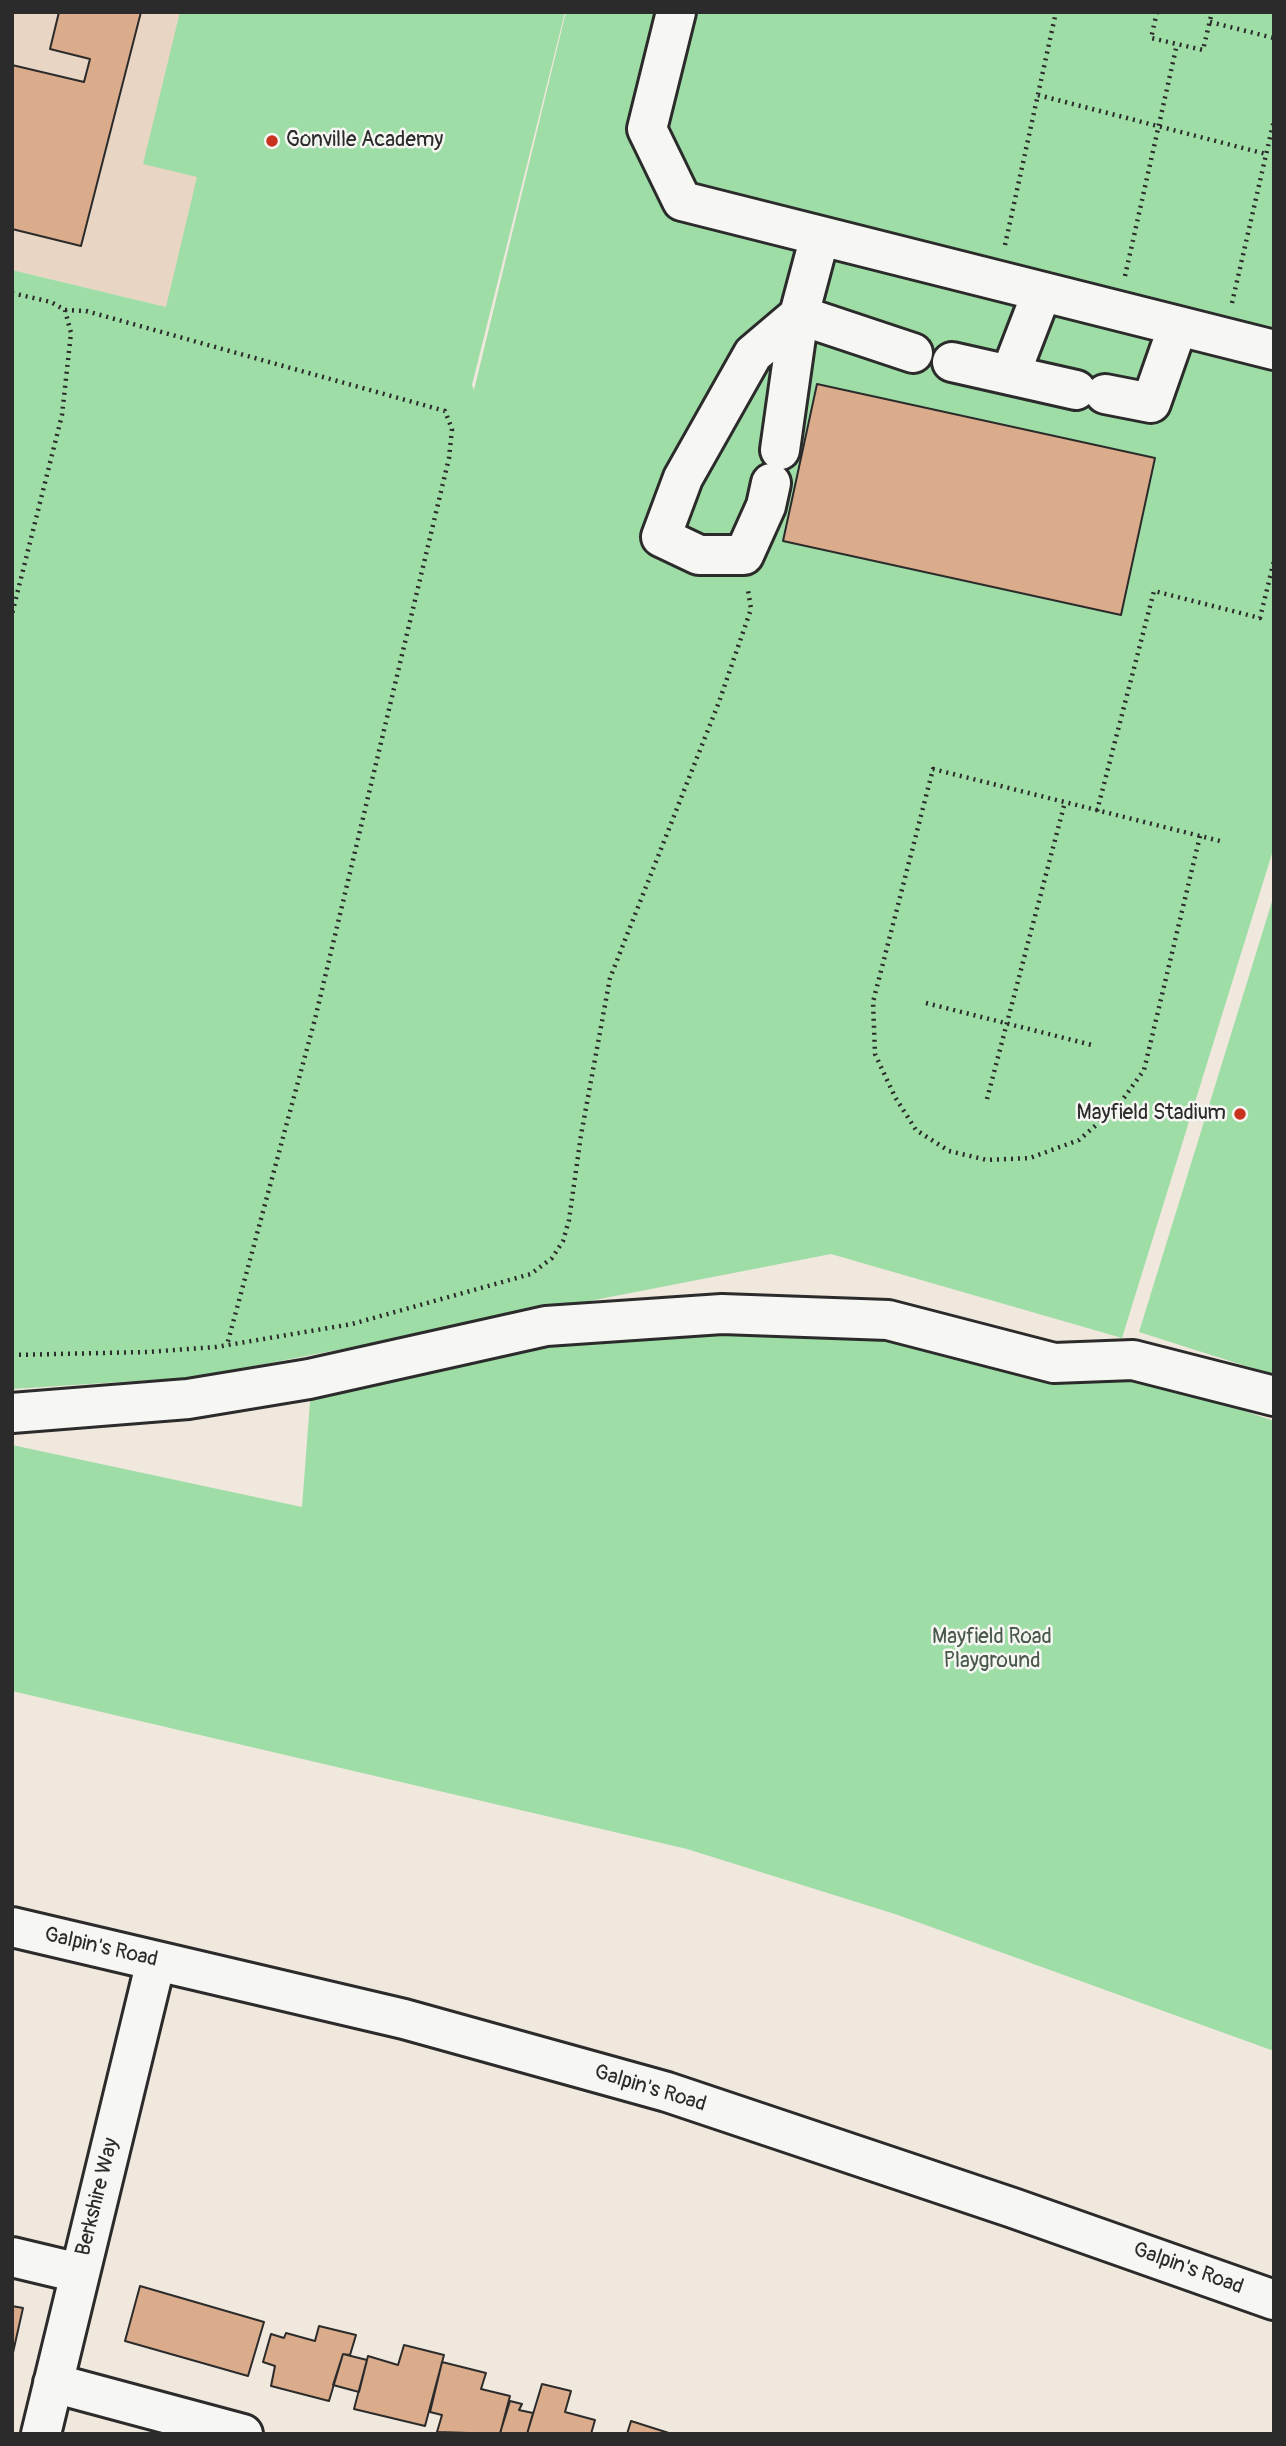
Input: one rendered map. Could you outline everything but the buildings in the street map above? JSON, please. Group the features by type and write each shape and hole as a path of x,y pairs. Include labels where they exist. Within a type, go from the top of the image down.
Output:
{"street":[{"path":"676,12 647,129 682,201 1274,350"},
{"path":"799,314 753,355 683,478 661,537 699,555 744,555 766,506 799,314 820,236"},
{"path":"1010,375 1042,292"},
{"path":"799,314 913,353"},
{"path":"952,362 1151,403 1178,326"},
{"path":"12,1413 188,1399 309,1379 547,1326 722,1314 888,1320 1054,1363 1133,1360 1274,1396"},
{"name":"Galpin's Road","path":"12,1927 404,2019 667,2092 1013,2208 1274,2300"},
{"name":"Berkshire Way","path":"41,2434 156,1961"},
{"path":"12,2257 79,2273"},
{"path":"53,2383 243,2434"}],"path":[{"path":"997,280 1055,12"},
{"path":"1157,12 1151,38 1203,50 1212,12"},
{"path":"1210,22 1274,38"},
{"path":"1118,311 1177,44"},
{"path":"1038,94 1266,154"},
{"path":"1224,337 1274,120"},
{"path":"12,293 51,302 65,310 86,311 445,411 452,429 449,458 315,1019 227,1345"},
{"path":"12,614 62,415 71,333 65,310"},
{"path":"12,1355 147,1352 227,1345 352,1324 531,1274 552,1258 563,1241 569,1220 580,1135 610,978 719,702 751,609 744,555"},
{"path":"1097,811 1154,591 1260,618 1274,561"},
{"path":"1200,836 1144,1070 1118,1106 1079,1140 1030,1158 987,1160 949,1151 916,1130 895,1097 875,1054 873,1002 933,769 1220,841"},
{"path":"987,1099 1065,802"},
{"path":"926,1003 1092,1045"}],"shaded area":[{"name":"Gonville Academy","path":"12,12 565,12 294,338 12,270"}],"green space":[{"path":"180,12 565,12 472,385 474,390 566,12 1274,12 1274,847 1122,1338 831,1254 198,1377 12,1389 12,270 166,307 197,177 143,164"},
{"name":"Mayfield Stadium","path":"1274,895 1274,1375 1139,1332"},
{"name":"Mayfield Road Playground","path":"721,1325 887,1332 1132,1373 1274,1421 1274,2051 898,1915 687,1849 12,1691 12,1445 302,1507 311,1389 549,1338"}],"place":[{"name":"Gonville Academy","path":"272,141"},
{"name":"Mayfield Stadium","path":"1240,1114"}]}
